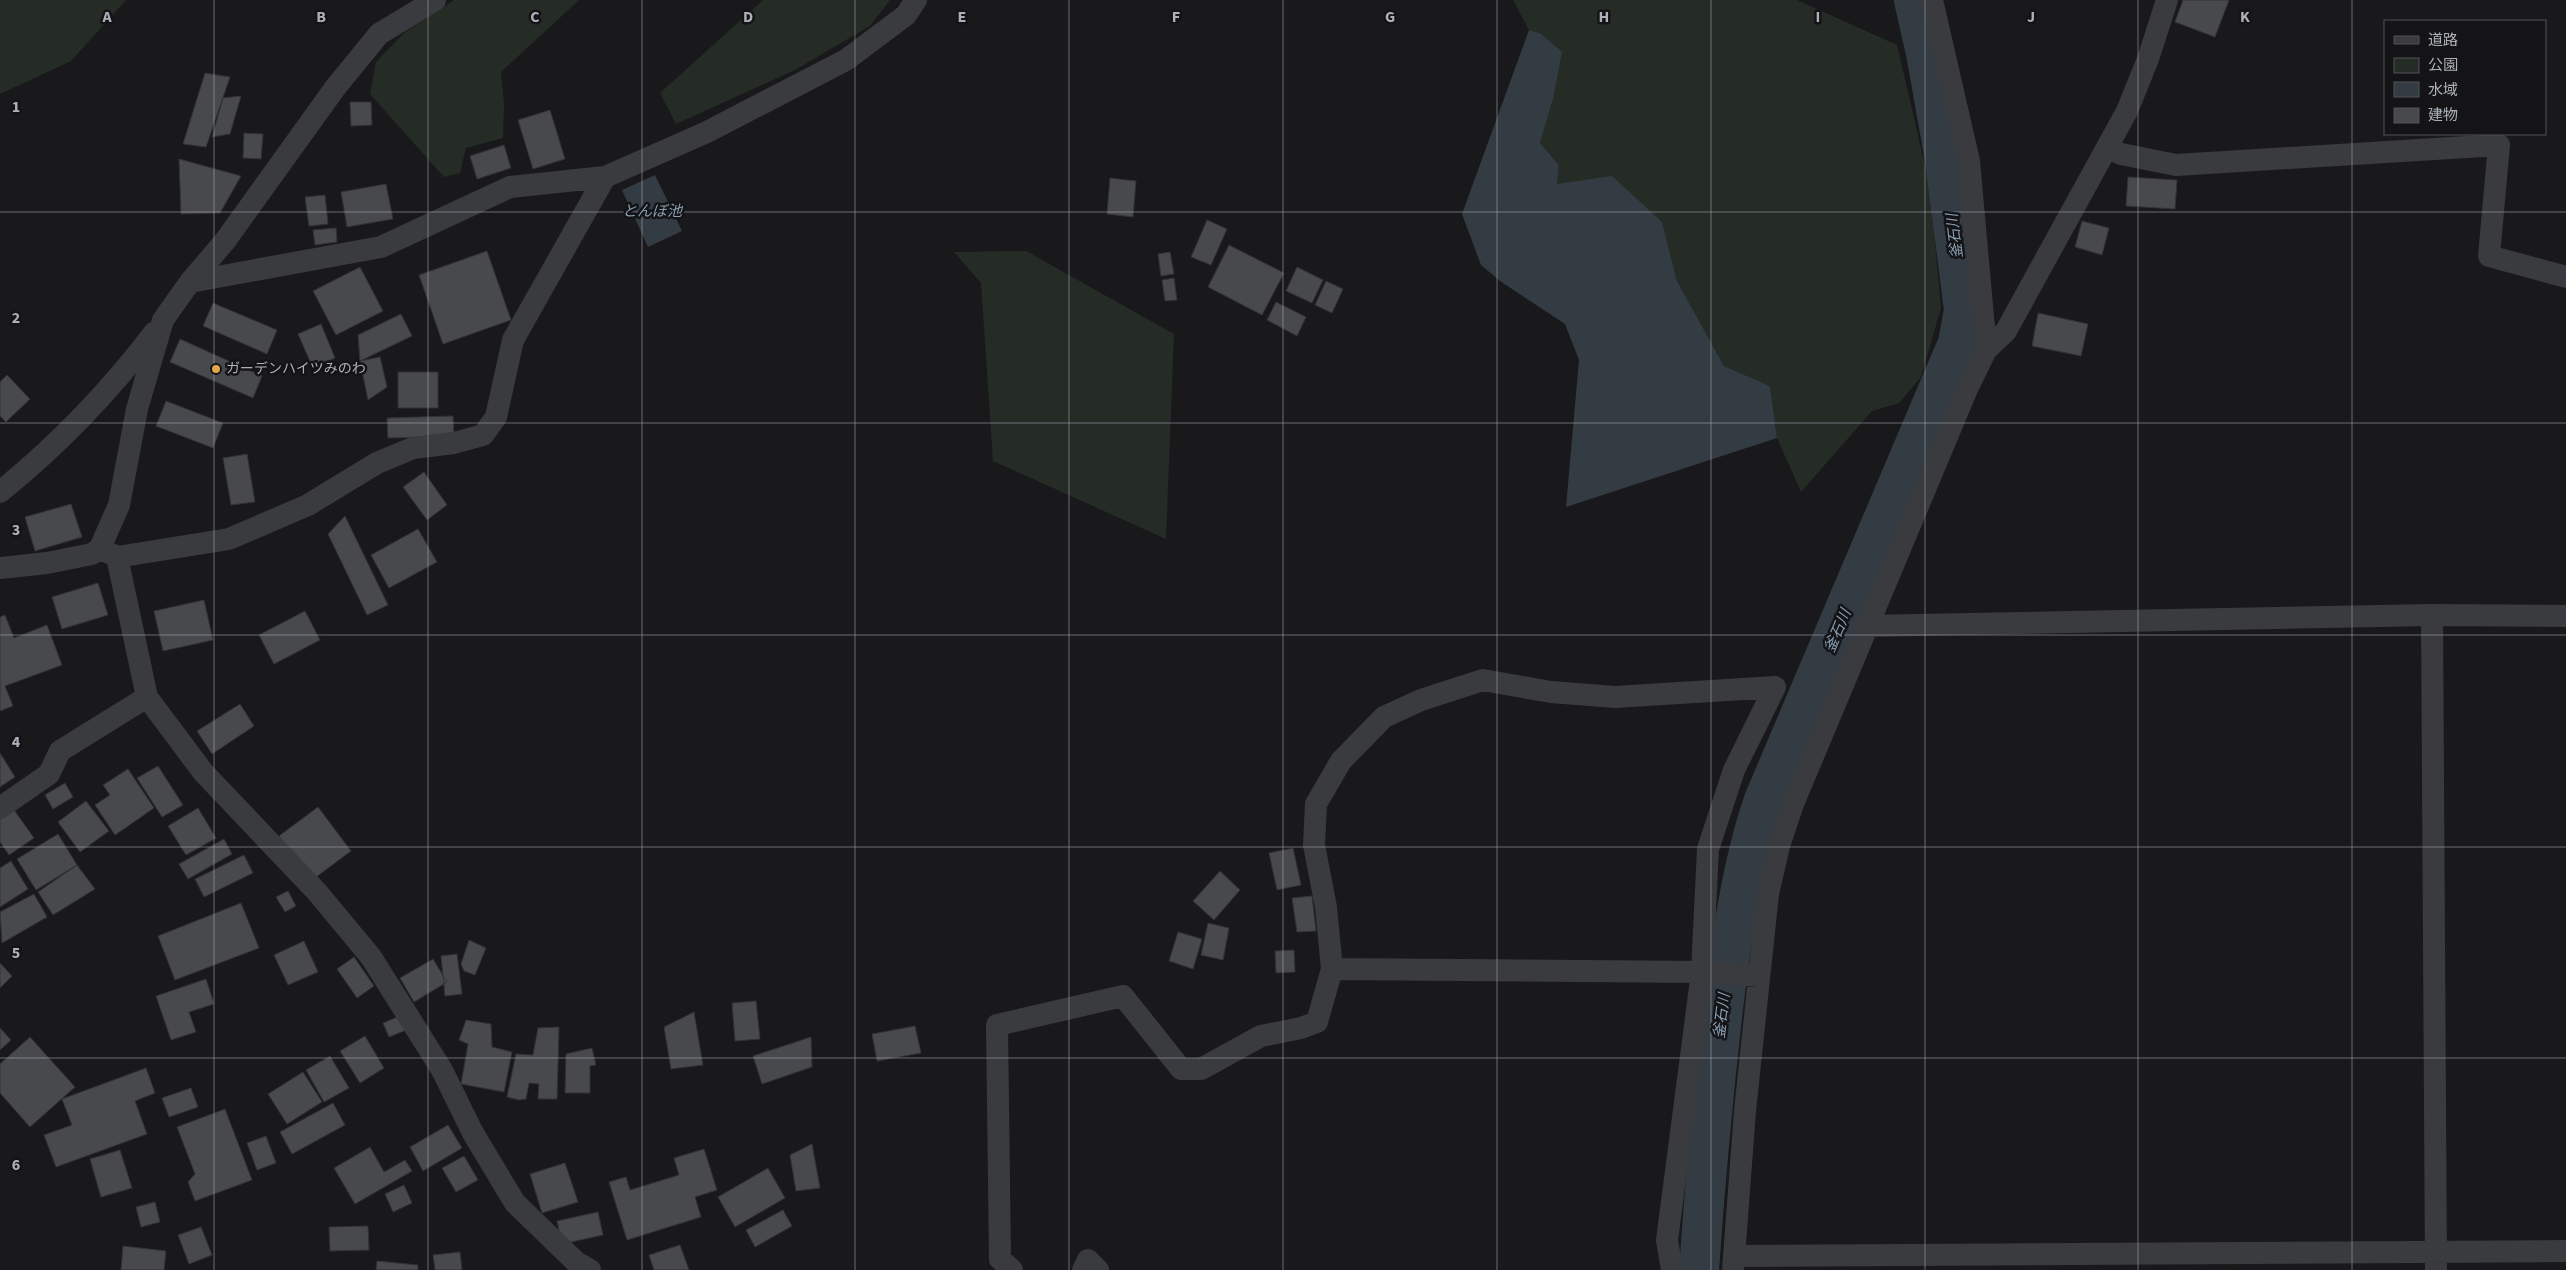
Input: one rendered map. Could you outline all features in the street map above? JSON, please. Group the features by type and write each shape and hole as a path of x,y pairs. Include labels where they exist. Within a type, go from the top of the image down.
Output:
{"street":[{"path":"0,492 38,461 91,408 132,362 190,282 225,241 335,88 379,34 435,0"},
{"path":"190,282 382,247 510,187 605,177 707,132 846,60 906,15 916,0"},
{"path":"1932,0 1970,161 1986,350"},
{"path":"2166,0 2148,59 2127,111 2006,331 1986,350 1967,389 1803,780 1779,846 1751,975 1745,1111 1734,1263 2436,1261 2566,1251"},
{"path":"2108,148 2122,154 2176,165 2499,145 2489,256 2566,277"},
{"path":"0,568 47,563 92,554 229,539 308,505 377,463 413,448 454,443 483,435 496,417 513,340 605,177"},
{"path":"163,320 137,409 108,553 147,697 203,772 317,892 371,957 442,1070 473,1133 515,1203 576,1262 590,1270"},
{"path":"1867,626 2432,615 2566,616"},
{"path":"2432,615 2436,1261"},
{"path":"1012,1270 1000,1259 997,1025 1123,996 1181,1068 1201,1069 1261,1036 1301,1028 1317,1022 1332,969 1326,907 1314,845 1316,804 1341,761 1384,717 1422,700 1484,680 1551,692 1615,697 1775,687 1734,770 1708,849 1706,973 1666,1240 1672,1270"},
{"path":"0,808 49,774 60,751 147,697"},
{"path":"1332,969 1751,975"},
{"path":"1084,1270 1088,1260 1098,1270"}],"green space":[{"path":"0,0 126,0 71,61 0,94"},
{"path":"454,0 579,0 501,72 504,105 503,138 466,148 460,173 444,177 370,94 376,62 404,33"},
{"path":"763,0 890,0 870,26 795,70 676,124 660,93"},
{"path":"1513,0 1797,0 1897,45 1930,187 1941,308 1921,377 1899,403 1872,411 1801,492 1777,438 1770,386 1724,366 1677,281 1662,222 1557,185 1559,165 1540,143 1553,99 1540,33 1529,30"},
{"path":"1026,251 1174,334 1166,539 993,461 981,283 954,252"}],"water":[{"path":"1529,30 1540,33 1562,52 1553,99 1540,143 1559,165 1557,184 1612,176 1662,222 1677,281 1724,366 1770,386 1777,438 1566,507 1579,360 1565,324 1500,281 1481,265 1462,214"},
{"name":"とんぼ池","path":"655,175 682,231 648,247 622,190"}],"building":[{"path":"2183,0 2229,0 2215,37 2175,22"},
{"path":"205,73 230,77 206,147 183,144"},
{"path":"241,96 230,134 212,137 223,98"},
{"path":"350,102 371,102 372,125 351,126"},
{"path":"550,110 565,159 533,169 518,120"},
{"path":"244,133 263,134 261,159 243,158"},
{"path":"504,145 511,168 477,179 470,156"},
{"path":"179,159 241,176 220,213 181,214"},
{"path":"2128,177 2177,180 2175,209 2126,206"},
{"path":"1110,178 1136,181 1133,217 1107,214"},
{"path":"386,184 393,219 347,227 341,192"},
{"path":"325,195 328,224 309,226 305,197"},
{"path":"1207,220 1227,229 1211,265 1191,257"},
{"path":"2082,221 2109,228 2102,255 2075,247"},
{"path":"336,228 337,242 315,245 313,230"},
{"path":"1229,245 1284,273 1262,315 1208,287"},
{"path":"487,251 511,320 443,344 419,275"},
{"path":"1170,252 1174,274 1161,276 1158,254"},
{"path":"360,267 383,311 336,335 313,291"},
{"path":"1297,267 1323,280 1312,303 1286,291"},
{"path":"1174,278 1177,300 1165,301 1162,280"},
{"path":"1326,281 1343,289 1332,313 1315,305"},
{"path":"1276,302 1306,317 1297,336 1267,320"},
{"name":"ガーデンハイツみのわ","path":"213,303 277,330 267,354 203,326"},
{"path":"2038,313 2088,324 2081,356 2032,346"},
{"path":"401,314 412,336 360,361 358,335"},
{"path":"321,324 335,358 313,368 298,334"},
{"name":"ガーデンハイツみのわ","path":"180,339 262,376 253,398 170,362"},
{"path":"380,357 387,387 368,400 360,361"},
{"path":"398,372 438,372 438,408 398,408"},
{"path":"7,375 30,399 6,422 0,416 0,382"},
{"path":"166,401 223,423 213,448 156,426"},
{"path":"453,416 454,436 388,438 387,418"},
{"path":"247,454 255,502 231,505 223,458"},
{"path":"424,472 447,505 427,520 403,487"},
{"path":"71,504 82,537 35,551 25,517"},
{"path":"345,516 388,605 367,615 328,534"},
{"path":"418,529 437,562 389,588 371,555"},
{"path":"98,583 108,615 62,629 52,597"},
{"path":"204,600 213,640 163,651 154,611"},
{"path":"305,611 320,640 274,664 259,635"},
{"path":"5,615 14,638 47,625 62,665 5,686 13,706 0,711 0,617"},
{"path":"240,704 254,726 212,754 197,731"},
{"path":"0,753 15,777 0,787"},
{"path":"158,766 183,805 162,817 137,778"},
{"path":"128,769 154,808 115,835 95,805 110,795 103,785"},
{"path":"65,783 73,797 53,809 45,795"},
{"path":"86,801 109,831 80,852 58,822"},
{"path":"318,807 351,851 312,880 279,836"},
{"path":"198,808 216,838 186,855 168,826"},
{"path":"14,810 34,838 9,855 0,842 0,819"},
{"path":"58,834 77,865 36,890 17,859"},
{"path":"224,839 232,854 188,879 179,864"},
{"path":"1293,848 1301,885 1277,890 1269,853"},
{"path":"244,855 253,873 204,897 195,879"},
{"path":"11,861 28,889 0,907 0,868"},
{"path":"77,865 95,889 53,915 38,892"},
{"path":"1220,871 1240,890 1214,920 1193,901"},
{"path":"288,891 296,906 285,912 276,897"},
{"path":"34,894 47,917 2,943 0,912"},
{"path":"1312,896 1316,931 1297,932 1292,898"},
{"path":"241,903 259,948 175,980 158,936"},
{"path":"1208,923 1229,928 1223,960 1201,955"},
{"path":"1178,932 1202,939 1193,969 1169,961"},
{"path":"469,940 486,948 475,975 464,971 461,964"},
{"path":"304,941 318,972 288,985 274,955"},
{"path":"1294,950 1295,972 1276,973 1275,951"},
{"path":"457,954 462,994 445,996 441,956"},
{"path":"354,957 374,986 357,998 337,969"},
{"path":"433,959 447,982 414,1002 400,978"},
{"path":"0,963 12,976 0,988"},
{"path":"206,979 214,1004 189,1012 196,1032 171,1040 156,996"},
{"path":"756,1001 760,1039 735,1041 732,1003"},
{"path":"694,1012 703,1065 671,1069 664,1027"},
{"path":"400,1016 406,1030 389,1037 383,1023"},
{"path":"466,1020 491,1024 492,1047 512,1052 504,1092 461,1084 468,1044 459,1040"},
{"path":"915,1026 921,1053 877,1061 872,1034"},
{"path":"559,1027 557,1099 538,1099 539,1084 529,1083 526,1099 519,1100 507,1097 516,1054 533,1055 538,1028"},
{"path":"0,1028 11,1040 0,1050"},
{"path":"365,1036 384,1068 360,1083 340,1051"},
{"path":"30,1037 75,1087 30,1127 0,1093 0,1064"},
{"path":"811,1037 812,1067 762,1084 753,1056"},
{"path":"592,1048 596,1065 590,1066 590,1093 565,1093 566,1054"},
{"path":"330,1056 349,1088 324,1102 306,1070"},
{"path":"146,1068 155,1093 135,1101 147,1134 56,1167 44,1135 72,1125 62,1099"},
{"path":"303,1072 322,1102 287,1124 268,1094"},
{"path":"191,1088 198,1107 169,1117 162,1098"},
{"path":"333,1103 345,1125 292,1154 280,1132"},
{"path":"225,1109 252,1180 195,1201 188,1182 195,1174 177,1127"},
{"path":"448,1125 462,1148 423,1171 410,1147"},
{"path":"266,1136 276,1163 257,1170 247,1143"},
{"path":"812,1144 820,1188 796,1191 790,1155"},
{"path":"370,1147 384,1172 405,1160 412,1171 355,1204 334,1168"},
{"path":"704,1149 717,1190 695,1197 701,1217 627,1240 609,1182 626,1177 630,1190 679,1175 674,1158"},
{"path":"120,1150 132,1188 101,1197 90,1159"},
{"path":"464,1156 478,1180 456,1192 442,1168"},
{"path":"565,1163 578,1202 542,1213 530,1174"},
{"path":"768,1168 785,1198 735,1227 718,1197"},
{"path":"404,1185 412,1203 393,1212 385,1194"},
{"path":"155,1202 160,1222 141,1227 136,1207"},
{"path":"783,1210 792,1226 755,1247 746,1230"},
{"path":"598,1212 603,1235 562,1244 557,1221"},
{"path":"368,1226 369,1250 330,1251 329,1227"},
{"path":"201,1227 212,1255 189,1264 178,1235"},
{"path":"680,1245 689,1270 654,1270 649,1255"},
{"path":"123,1246 166,1251 164,1270 121,1270"},
{"path":"460,1252 462,1270 435,1270 433,1255"},
{"path":"377,1261 418,1265 418,1270 376,1270"}],"waterway":[{"name":"釜石川","path":"1699,1270 1723,1008 1738,903 1756,825 1764,800 1958,343 1964,310 1945,160 1926,53 1914,0"}],"place":[{"name":"ガーデンハイツみのわ","path":"216,369"}]}
